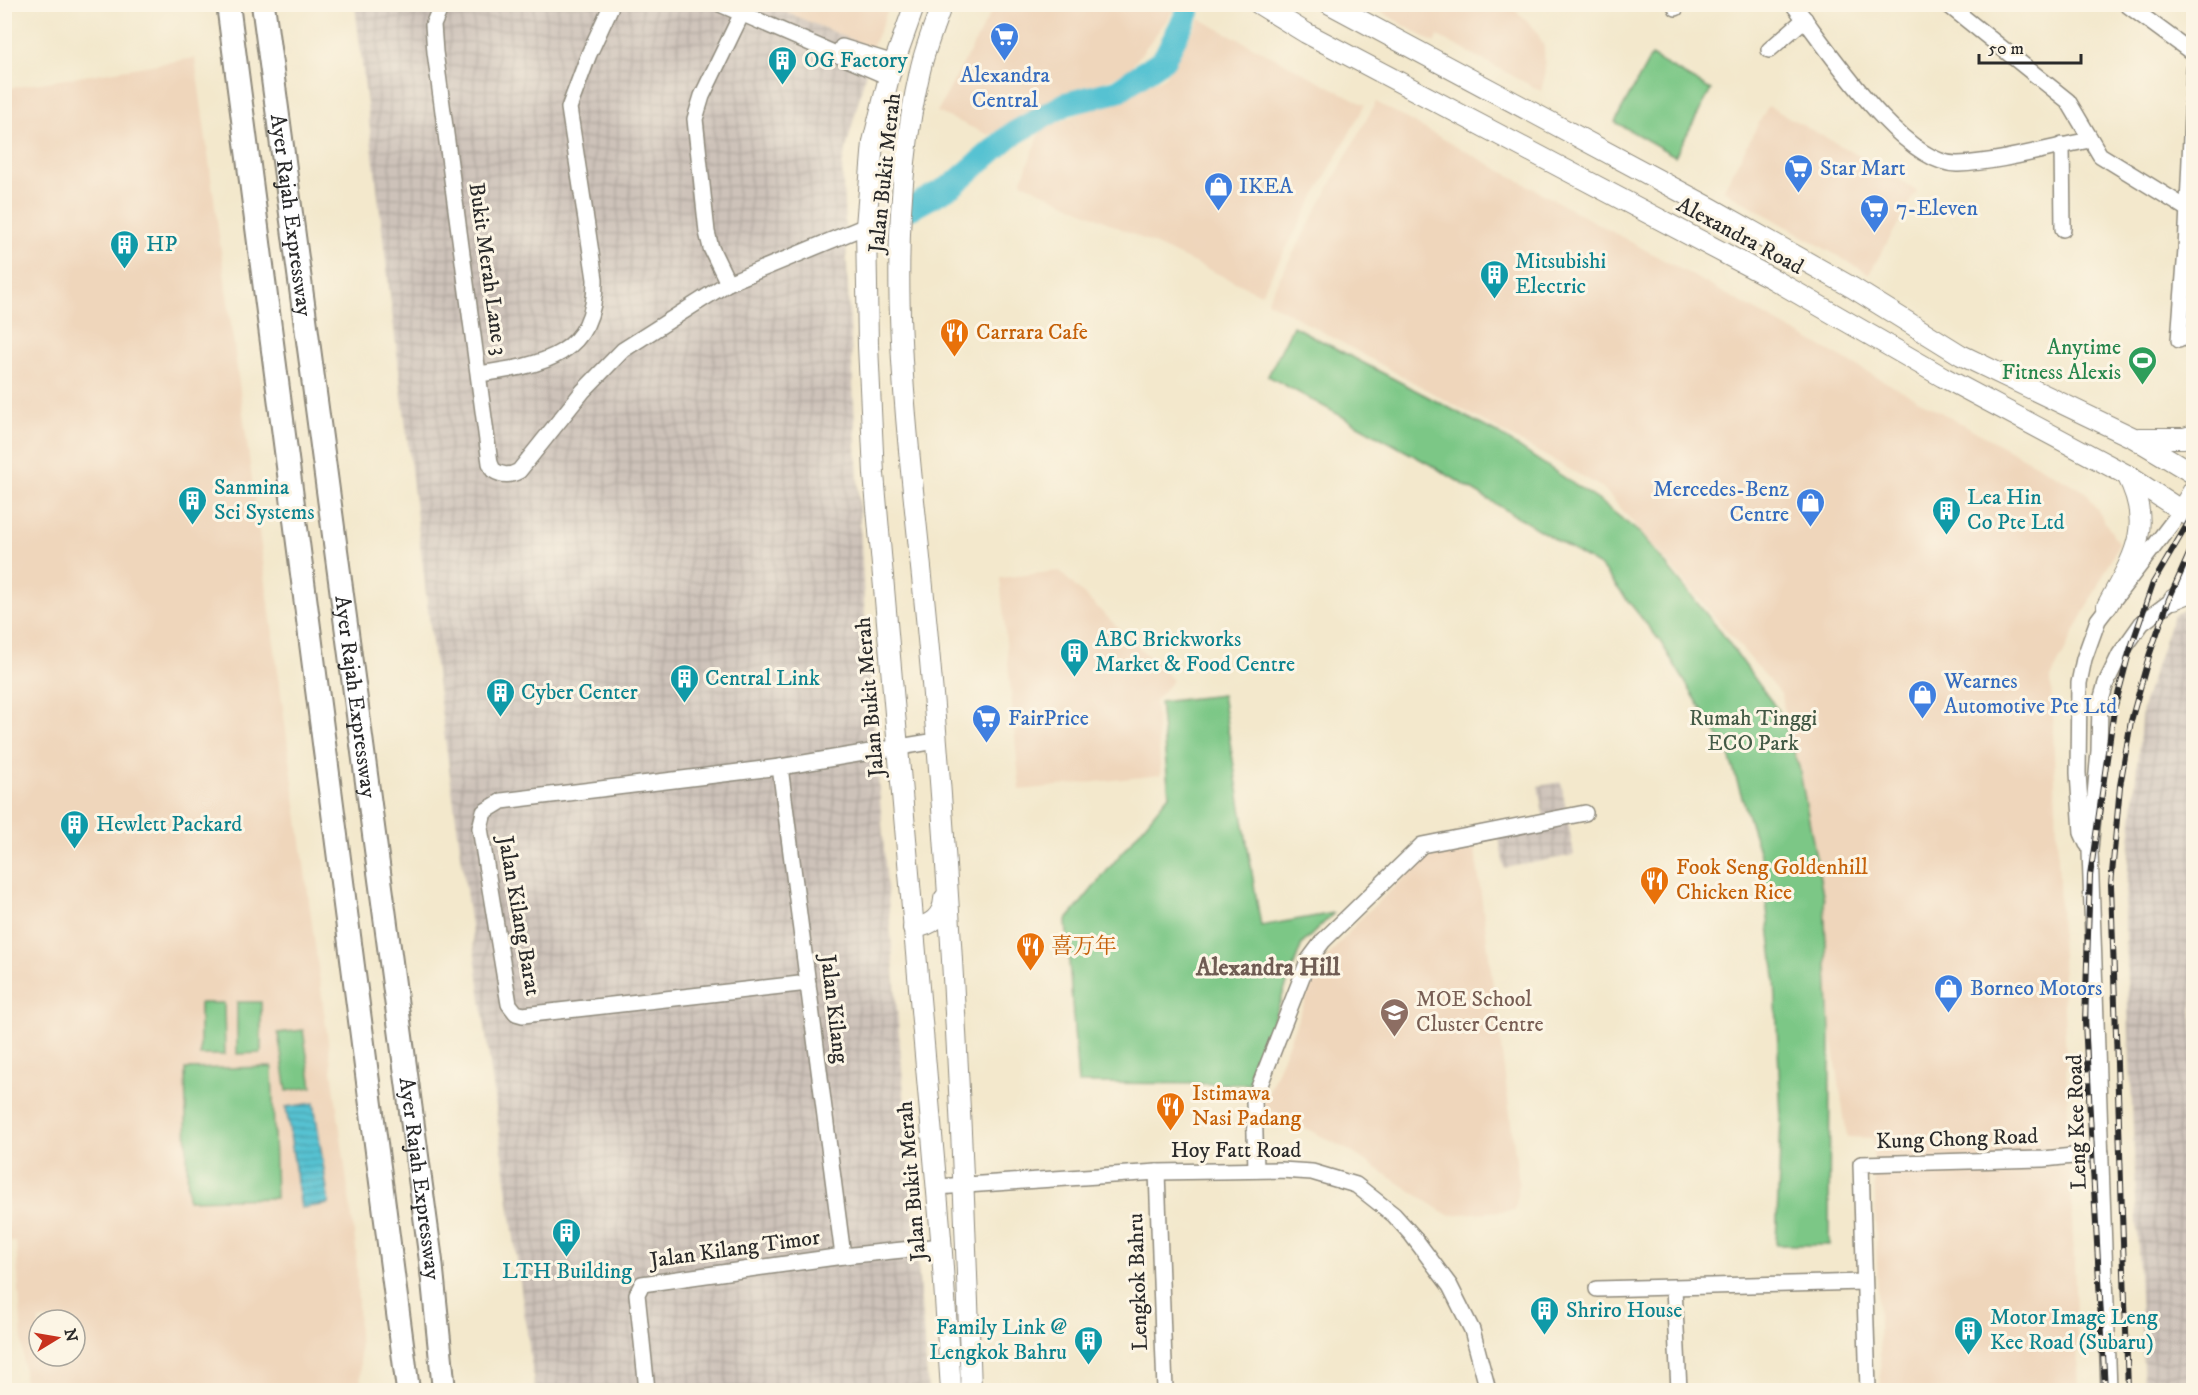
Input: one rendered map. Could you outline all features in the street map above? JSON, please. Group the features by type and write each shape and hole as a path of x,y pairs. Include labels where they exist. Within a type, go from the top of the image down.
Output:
{"highway":[{"name":"Ayer Rajah Expressway","path":"228,4 408,1390"},
{"name":"Ayer Rajah Expressway","path":"263,4 430,1249 444,1390"}],"main road":[{"name":"Jalan Bukit Merah","path":"915,4 892,70 873,142 866,226 870,390 874,474 942,1246 951,1390"},
{"name":"Jalan Bukit Merah","path":"942,4 920,68 899,229 904,389 936,741 958,1061 971,1390"},
{"name":"Alexandra Road","path":"1259,4 1306,33 1773,279 1949,381 2127,475 2187,515"},
{"name":"Alexandra Road","path":"1330,4 1711,208 1853,288 1961,355 2134,438 2193,474"},
{"path":"1949,381 1964,381 1969,376 1970,369 1961,355"},
{"path":"870,390 904,389"},
{"path":"2134,438 2152,440 2184,438 2193,435"},
{"path":"2107,606 2136,553 2140,526 2134,490 2127,475"},
{"path":"2187,515 2193,489"},
{"path":"2174,599 2193,591"},
{"path":"913,928 923,927 938,918 944,906 945,884"}],"street":[{"name":"Bukit Merah Lane 3","path":"442,4 433,31 479,374 524,368 551,360 573,344 590,322 595,297 595,279 569,108 589,54 612,4"},
{"path":"720,4 742,8 892,70"},
{"path":"1793,4 1894,132 1922,153 1956,164 2090,140"},
{"path":"1947,4 2068,101 2100,155 2190,211"},
{"path":"2126,4 2193,54"},
{"path":"728,283 711,248 707,232 695,119 702,96 742,8"},
{"path":"1769,50 1805,20"},
{"path":"2179,340 2190,211 2193,69"},
{"path":"2062,145 2063,229"},
{"path":"479,374 493,470 499,474 514,474 527,463 583,391 623,350 728,283 866,226"},
{"name":"Leng Kee Road","path":"2090,851 2082,832 2078,773 2079,683 2093,630 2107,606 2187,515"},
{"name":"Leng Kee Road","path":"2109,1390 2090,851 2099,751 2100,704 2106,683 2120,654 2142,623 2174,599 2193,568"},
{"name":"Jalan Kilang Barat","path":"808,983 523,1015 516,1012 509,1004 480,828 484,812 502,801 780,767 936,741"},
{"name":"Jalan Kilang","path":"780,767 843,1256"},
{"path":"1256,1170 1254,1100 1308,961 1323,941 1422,845 1585,813"},
{"name":"Kung Chong Road","path":"1868,1390 1861,1164 2054,1159 2101,1153"},
{"name":"Hoy Fatt Road","path":"937,1187 1157,1172 1256,1170 1312,1172 1356,1185 1394,1215 1435,1265 1466,1314 1488,1390"},
{"name":"Lengkok Bahru","path":"1157,1172 1165,1390"},
{"name":"Jalan Kilang Timor","path":"647,1390 637,1294 639,1286 656,1280 942,1246"},
{"path":"1597,1289 1864,1282"},
{"path":"1674,1288 1679,1390"}],"shaded area":[{"path":"1485,4 1514,9 1536,30 1544,47 1545,75 1541,91 1438,36 1434,43 1370,5 1470,5 1469,7"},
{"path":"355,5 769,5 872,48 842,165 864,603 928,1390 535,1390 434,659"},
{"path":"769,5 890,5 872,48"},
{"path":"995,5 1178,5 1129,70 989,135 937,112"},
{"name":"IKEA","path":"1200,19 1365,105 1261,294 1021,182 1041,130 1165,77"},
{"path":"195,58 356,1248 361,1390 25,1390 16,1242 8,1242 5,1052 9,1052 4,716 4,89"},
{"path":"1376,102 2086,492 2119,544 2051,678 2079,1390 1881,1390 1873,1138 1847,1137 1782,695 1603,488 1267,301"},
{"path":"1768,106 1883,169 1917,191 1869,274 1723,190"},
{"name":"ABC Brickworks Market & Food Centre","path":"1059,571 1173,680 1155,701 1161,775 1020,790 1000,578"},
{"path":"2193,605 2193,1390 2144,1390 2124,913 2142,708 2173,615"},
{"path":"1561,782 1574,855 1504,868 1499,837 1546,829 1538,786"},
{"name":"MOE School Cluster Centre","path":"1475,849 1519,1183 1515,1210 1448,1215 1350,1151 1263,1106 1319,967 1360,919 1424,859"}],"green space":[{"path":"1651,56 1711,90 1675,156 1615,122"},
{"name":"Rumah Tinggi ECO Park","path":"1293,326 1499,434 1601,502 1641,534 1721,632 1782,716 1799,767 1824,900 1830,1031 1829,1245 1776,1245 1781,1119 1775,977 1761,858 1728,752 1660,641 1601,567 1431,465 1268,376"},
{"path":"1222,695 1261,926 1334,913 1302,944 1249,1084 1078,1083 1066,921 1169,795 1160,702"},
{"path":"237,1002 261,1002 261,1053 237,1054"},
{"path":"200,1003 224,1003 225,1055 200,1055"},
{"path":"303,1030 312,1087 287,1091 278,1033"},
{"path":"272,1067 276,1198 188,1200 185,1069"}],"water":[{"path":"314,1103 329,1204 301,1208 286,1107"}],"waterway":[{"path":"911,208 953,185 1011,135 1066,104 1117,91 1164,59 1188,12"}],"railway":[{"path":"2105,1390 2085,1022 2090,876 2114,710 2129,653 2153,583 2194,513"},
{"path":"2128,1390 2111,885 2120,786 2131,721 2149,656 2169,599 2194,543"}],"place":[{"name":"Alexandra Central","path":"1005,62"},
{"name":"OG Factory","path":"783,86"},
{"name":"Star Mart","path":"1799,194"},
{"name":"IKEA","path":"1218,212"},
{"name":"7-Eleven","path":"1875,234"},
{"name":"HP","path":"125,270"},
{"name":"Mitsubishi Electric","path":"1494,300"},
{"name":"Carrara Cafe","path":"955,358"},
{"name":"Anytime Fitness Alexis","path":"2142,386"},
{"name":"Sanmina Sci Systems","path":"193,526"},
{"name":"Mercedes-Benz Centre","path":"1810,528"},
{"name":"Lea Hin Co Pte Ltd","path":"1946,536"},
{"name":"ABC Brickworks Market & Food Centre","path":"1074,678"},
{"name":"Central Link","path":"684,704"},
{"name":"Cyber Center","path":"500,718"},
{"name":"Wearnes Automotive Pte Ltd","path":"1923,720"},
{"name":"FairPrice","path":"987,744"},
{"name":"Hewlett Packard","path":"75,850"},
{"name":"Fook Seng Goldenhill Chicken Rice","path":"1655,906"},
{"name":"喜万年","path":"1030,972"},
{"name":"Borneo Motors","path":"1949,1014"},
{"name":"MOE School Cluster Centre","path":"1395,1038"},
{"name":"Istimawa Nasi Padang","path":"1171,1132"},
{"name":"LTH Building","path":"567,1258"},
{"name":"Shriro House","path":"1545,1336"},
{"name":"Motor Image Leng Kee Road (Subaru)","path":"1969,1356"},
{"name":"Family Link @ Lengkok Bahru","path":"1088,1366"}],"district":[{"name":"Alexandra Hill","path":"1268,968"}]}
